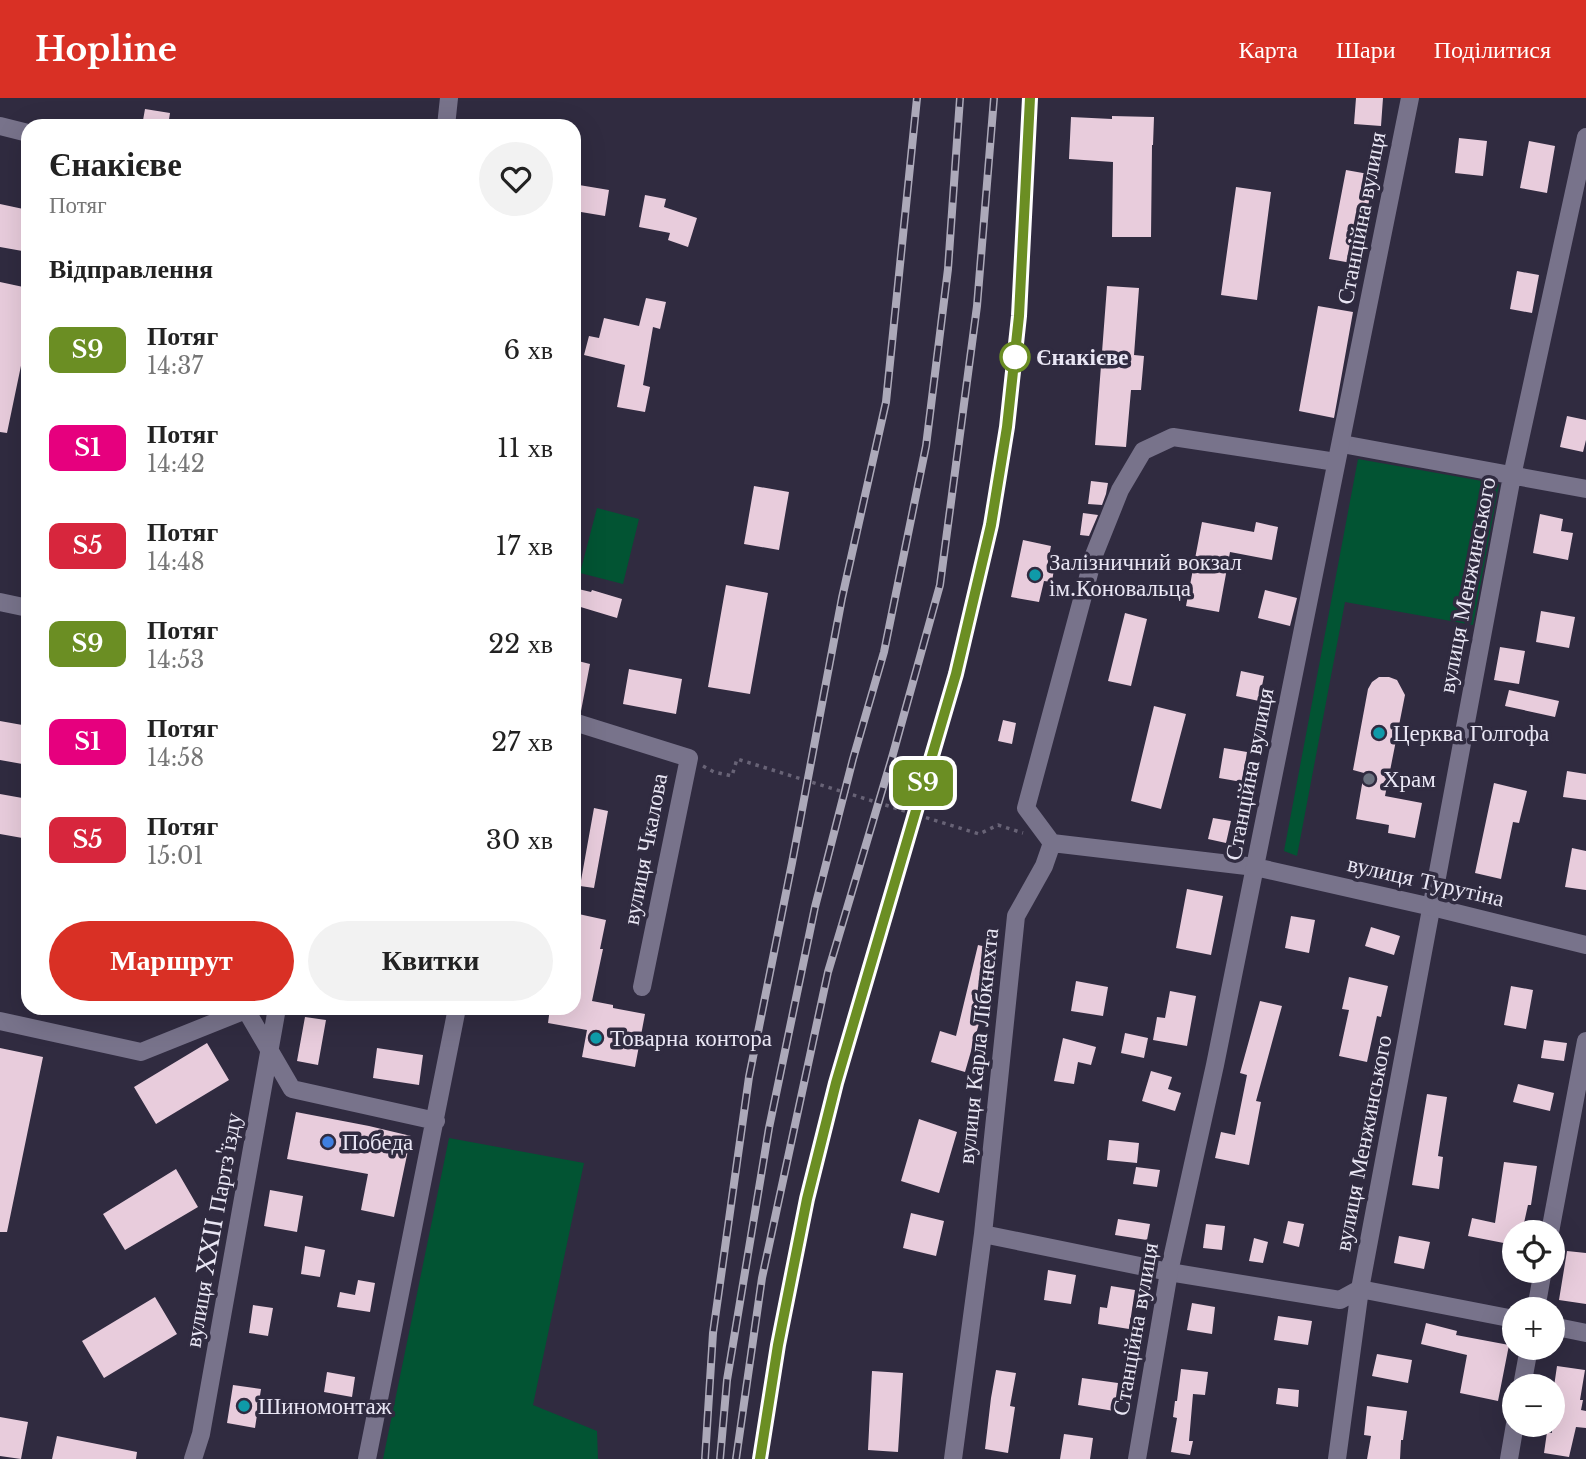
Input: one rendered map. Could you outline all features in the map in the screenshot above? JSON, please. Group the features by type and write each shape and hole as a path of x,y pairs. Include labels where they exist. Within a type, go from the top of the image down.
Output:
{"street":[{"path":"447,119 449,98"},
{"name":"Станційна вулиця","path":"1137,1459 1169,1272 1215,1065 1410,98"},
{"path":"0,127 21,131"},
{"name":"вулиця Менжинського","path":"1337,1459 1360,1289 1513,476 1586,137"},
{"path":"1052,842 1026,808 1094,555 1120,490 1143,451 1173,437 1336,462"},
{"path":"1342,444 1586,489"},
{"path":"0,602 21,606"},
{"name":"вулиця Чкалова","path":"581,725 689,758 642,987"},
{"name":"вулиця Турутіна","path":"1052,842 1255,867 1586,945"},
{"name":"вулиця Карла Лібкнехта","path":"953,1459 983,1234 1016,916 1044,866 1052,842"},
{"path":"0,1021 141,1052 234,1015"},
{"path":"249,1015 292,1089 436,1121"},
{"name":"вулиця XXII Партз'їзду","path":"193,1459 201,1434 276,1015"},
{"path":"367,1459 456,1015"},
{"path":"1552,1220 1586,1041"},
{"path":"983,1234 1169,1272 1340,1300 1360,1289 1502,1317"},
{"path":"1565,1329 1586,1333"},
{"path":"1509,1459 1513,1437"}],"path":[{"path":"714,772 732,776 737,759 979,834 998,825 1052,842"}],"green space":[{"path":"1358,459 1499,484 1473,625 1345,602 1297,856 1284,851"},
{"path":"597,508 639,519 623,584 581,573"},
{"path":"449,1138 584,1163 533,1405 597,1431 598,1459 383,1459"}],"building":[{"path":"1356,98 1383,98 1381,126 1354,124"},
{"path":"145,109 170,113 169,119 143,119"},
{"path":"1112,116 1154,117 1151,237 1112,237 1113,162 1069,159 1071,117 1112,119"},
{"path":"1459,138 1487,141 1483,176 1455,173"},
{"path":"1529,141 1555,146 1547,193 1520,188"},
{"path":"1346,170 1374,175 1357,264 1329,259"},
{"path":"581,185 609,190 605,216 581,212"},
{"path":"1236,187 1271,192 1257,300 1221,295"},
{"path":"645,195 666,199 664,207 697,218 688,247 668,240 670,233 639,227"},
{"path":"0,204 21,208 21,251 0,247"},
{"path":"1517,271 1539,275 1532,313 1510,309"},
{"path":"0,282 21,286 21,366 7,433 0,432"},
{"path":"1107,286 1139,288 1134,355 1144,356 1141,390 1131,390 1126,447 1095,445"},
{"path":"646,298 666,302 660,329 653,327 643,385 650,387 645,412 617,407 625,365 584,355 589,336 599,338 604,318 639,326"},
{"path":"1318,306 1353,312 1334,418 1299,411"},
{"path":"1567,416 1586,420 1583,452 1560,447"},
{"path":"1091,481 1108,483 1102,505 1088,504"},
{"path":"754,486 789,492 779,550 744,544"},
{"path":"1083,513 1098,515 1089,536 1080,535"},
{"path":"1540,514 1563,519 1561,531 1573,533 1568,560 1533,553"},
{"path":"1202,522 1254,532 1256,522 1278,527 1272,560 1230,552 1219,612 1186,606"},
{"name":"Залізничний вокзал ім.Коновальца","path":"1023,540 1051,546 1047,567 1054,569 1052,582 1044,581 1039,602 1011,597"},
{"path":"726,585 768,593 750,694 708,687"},
{"path":"581,590 592,590 622,599 617,618 581,607"},
{"path":"1265,590 1297,598 1290,626 1258,618"},
{"path":"1541,611 1575,617 1569,648 1536,642"},
{"path":"1125,613 1147,619 1131,686 1108,681"},
{"path":"1500,647 1525,651 1519,684 1494,680"},
{"path":"581,662 590,664 581,711"},
{"path":"629,669 682,679 676,714 623,704"},
{"path":"1241,671 1264,676 1259,701 1236,696"},
{"name":"Церква Голгофа","path":"1379,677 1397,680 1405,695 1385,796 1422,803 1415,838 1388,833 1389,825 1356,819 1364,773 1353,770 1368,689"},
{"path":"1509,690 1559,701 1555,717 1505,706"},
{"path":"1154,706 1186,714 1161,809 1131,801"},
{"path":"1003,720 1016,723 1012,744 998,741"},
{"path":"0,721 21,725 21,764 0,760"},
{"path":"1224,748 1247,752 1242,782 1219,778"},
{"path":"1567,771 1586,774 1586,800 1563,797"},
{"path":"1494,783 1527,791 1519,823 1513,822 1501,879 1475,873"},
{"path":"0,794 21,798 21,838 0,834"},
{"path":"594,808 608,811 594,888 581,886"},
{"path":"1213,818 1231,821 1226,843 1208,839"},
{"path":"1572,848 1586,851 1586,890 1565,887"},
{"path":"1187,889 1223,896 1211,955 1176,948"},
{"path":"581,915 606,920 592,1001 645,1014 635,1067 582,1057 587,1030 548,1023 549,1015 581,1015"},
{"path":"1291,916 1315,920 1309,953 1285,948"},
{"path":"1371,927 1400,936 1394,955 1365,946"},
{"path":"978,945 999,950 982,1020 965,1072 931,1062 940,1031 956,1036"},
{"path":"1349,977 1388,986 1381,1017 1377,1016 1367,1062 1339,1056 1349,1010 1342,1009"},
{"path":"1076,981 1108,987 1103,1016 1071,1011"},
{"path":"1511,986 1533,990 1526,1029 1504,1025"},
{"path":"1170,991 1196,996 1187,1046 1153,1040 1157,1017 1165,1018"},
{"path":"1260,1001 1282,1006 1256,1101 1261,1102 1249,1165 1215,1158 1221,1132 1235,1135 1247,1075 1240,1073"},
{"path":"305,1017 326,1020 318,1065 297,1061"},
{"path":"1125,1033 1148,1038 1144,1058 1121,1053"},
{"path":"1063,1038 1096,1047 1091,1065 1078,1062 1074,1084 1054,1081"},
{"path":"1544,1040 1567,1043 1564,1061 1541,1058"},
{"path":"207,1043 229,1080 156,1124 134,1087"},
{"path":"0,1048 43,1057 7,1232 0,1232"},
{"path":"377,1048 423,1055 419,1085 373,1078"},
{"path":"1151,1071 1172,1077 1168,1089 1181,1093 1175,1111 1142,1101"},
{"path":"1518,1084 1554,1093 1550,1111 1513,1102"},
{"path":"1427,1094 1447,1097 1438,1156 1443,1157 1439,1189 1412,1185"},
{"path":"296,1112 411,1136 394,1217 361,1210 368,1174 287,1159"},
{"path":"919,1119 957,1132 939,1193 901,1181"},
{"path":"1109,1140 1139,1143 1137,1163 1107,1160"},
{"path":"1504,1162 1537,1166 1531,1205 1528,1205 1525,1220 1502,1220 1502,1243 1468,1236 1472,1218 1495,1223"},
{"path":"1136,1167 1160,1170 1157,1187 1133,1184"},
{"path":"176,1169 198,1207 125,1250 103,1214"},
{"path":"270,1190 303,1196 297,1232 264,1226"},
{"path":"911,1213 944,1221 936,1256 903,1248"},
{"path":"1118,1219 1150,1224 1147,1240 1115,1235"},
{"path":"1288,1221 1304,1224 1299,1247 1283,1243"},
{"path":"1206,1224 1225,1226 1222,1250 1203,1248"},
{"path":"1399,1236 1430,1242 1424,1269 1394,1263"},
{"path":"1254,1238 1268,1242 1263,1263 1249,1261"},
{"path":"305,1246 325,1250 320,1277 301,1274"},
{"path":"1567,1251 1586,1253 1586,1304 1565,1301 1565,1297 1559,1297 1562,1283 1565,1283"},
{"path":"1048,1270 1076,1275 1071,1304 1044,1300"},
{"path":"358,1280 375,1283 370,1312 337,1307 340,1292 355,1295"},
{"path":"1111,1286 1135,1290 1129,1329 1098,1324 1100,1307 1107,1308"},
{"path":"155,1297 177,1334 104,1378 82,1341"},
{"path":"1192,1303 1215,1307 1212,1334 1187,1330"},
{"path":"253,1305 273,1308 268,1336 249,1333"},
{"path":"1278,1316 1312,1321 1308,1345 1274,1340"},
{"path":"1426,1323 1457,1331 1456,1335 1502,1344 1502,1360 1506,1360 1498,1401 1460,1393 1467,1355 1421,1344"},
{"path":"1377,1354 1412,1360 1408,1383 1372,1376"},
{"path":"1557,1366 1585,1370 1580,1400 1583,1400 1581,1410 1586,1411 1586,1428 1576,1427 1569,1457 1544,1453 1546,1437 1565,1437 1565,1374 1556,1374"},
{"path":"1181,1369 1208,1372 1205,1395 1193,1394 1189,1441 1193,1441 1190,1455 1171,1452 1177,1418 1173,1417"},
{"path":"996,1370 1016,1373 1010,1406 1015,1407 1008,1453 985,1449"},
{"path":"872,1371 903,1373 898,1452 868,1450"},
{"path":"327,1372 355,1377 352,1397 324,1392"},
{"path":"1082,1378 1118,1383 1114,1411 1078,1405"},
{"name":"Шиномонтаж","path":"233,1385 261,1389 255,1428 227,1423"},
{"path":"1278,1388 1299,1390 1298,1407 1276,1404"},
{"path":"1367,1406 1407,1411 1400,1459 1367,1459 1371,1436 1364,1435"},
{"path":"0,1417 28,1422 21,1459 0,1456"},
{"path":"1064,1434 1093,1438 1090,1459 1060,1459"},
{"path":"57,1436 137,1452 136,1459 52,1459"}],"railway":[{"path":"705,1459 713,1333 749,1077 842,598 886,402 917,98"},
{"path":"720,1459 727,1380 769,1128 815,907 884,652 926,446 948,269 960,98"},
{"path":"736,1459 762,1278 828,972 940,585 977,306 994,98"},
{"path":"760,1459 801,1223 836,1083 955,674 991,525 1008,427 1019,316 1030,98"}],"train":[{"name":"S9","path":"760,1459 801,1223 836,1083 956,674 991,525 1007,427 1019,316 1030,98"}],"place":[{"name":"Єнакієве","path":"1015,357"},
{"name":"Залізничний вокзал ім.Коновальца","path":"1035,575"},
{"name":"Церква Голгофа","path":"1379,733"},
{"name":"Храм","path":"1369,779"},
{"name":"Товарна контора","path":"596,1038"},
{"name":"Победа","path":"328,1142"},
{"name":"Шиномонтаж","path":"244,1406"}]}
